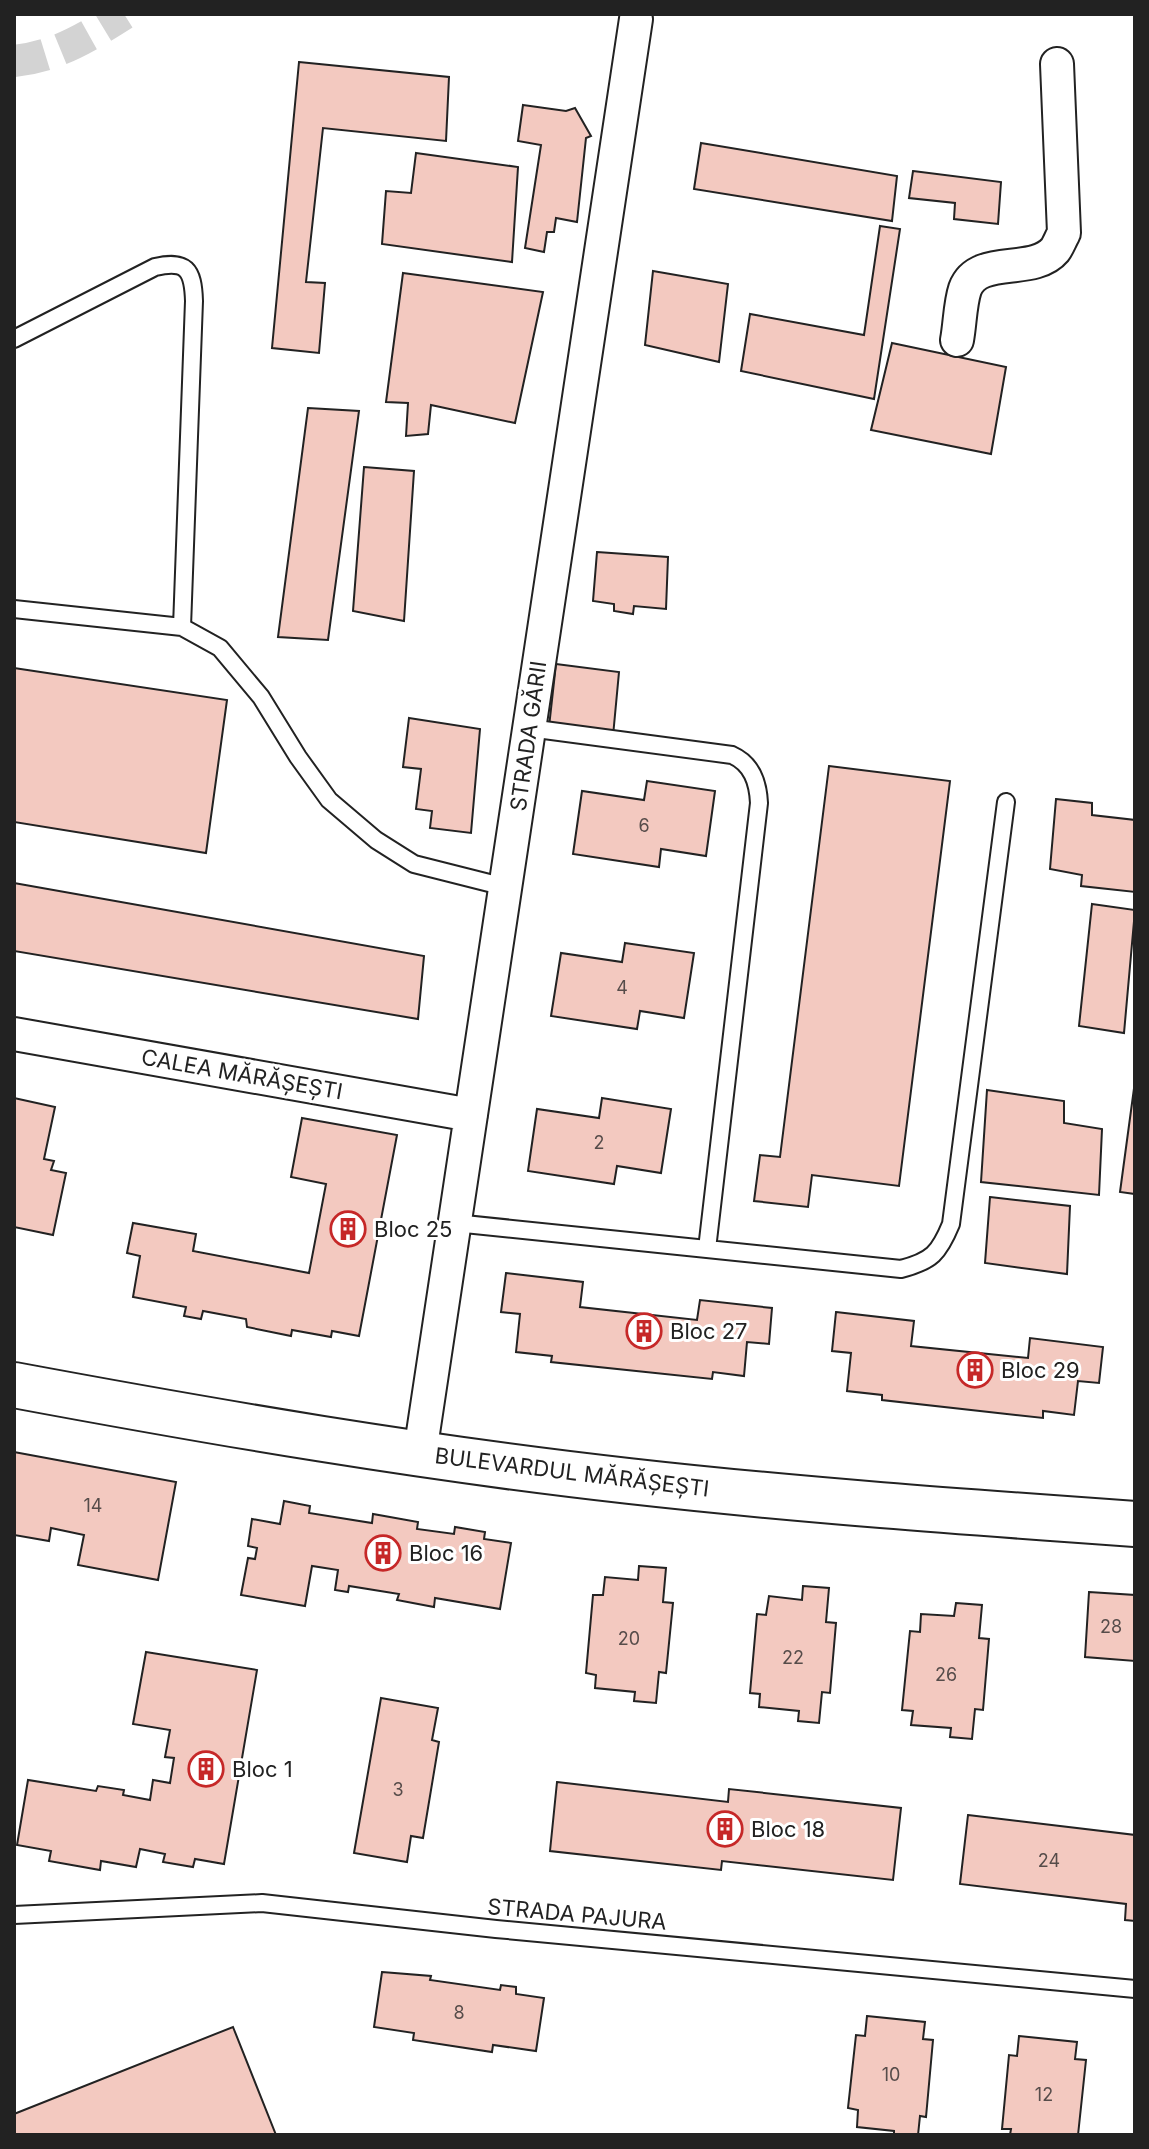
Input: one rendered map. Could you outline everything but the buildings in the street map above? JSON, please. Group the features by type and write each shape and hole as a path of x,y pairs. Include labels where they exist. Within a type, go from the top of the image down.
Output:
{"main road":[{"name":"BULEVARDUL MĂRĂȘEȘTI","path":"14,1385 159,1412 420,1453 628,1481 1135,1524"}],"street":[{"name":"STRADA GĂRII","path":"420,1453 636,19"},
{"path":"957,340 965,287 978,274 1042,260 1055,250 1064,233 1057,64"},
{"name":"CALEA MĂRĂȘEȘTI","path":"14,1034 471,1115"}],"lane":[{"path":"14,339 155,267 173,262 183,266 193,286 194,301 182,627"},
{"path":"14,609 182,627 220,648 261,697 329,800 376,840 414,864 505,887"},
{"path":"529,728 732,755 744,761 758,788 758,817 707,1249"},
{"path":"455,1223 901,1269 935,1256 951,1224 1006,802"},
{"name":"STRADA PAJURA","path":"14,1915 262,1903 510,1930 1135,1989"}],"tunnel":[{"path":"14,61 58,50 124,14"}],"place":[{"name":"Bloc 25","path":"348,1229"},
{"name":"Bloc 27","path":"644,1331"},
{"name":"Bloc 29","path":"975,1370"},
{"name":"Bloc 16","path":"383,1553"},
{"name":"Bloc 1","path":"206,1769"},
{"name":"Bloc 18","path":"725,1829"}]}
